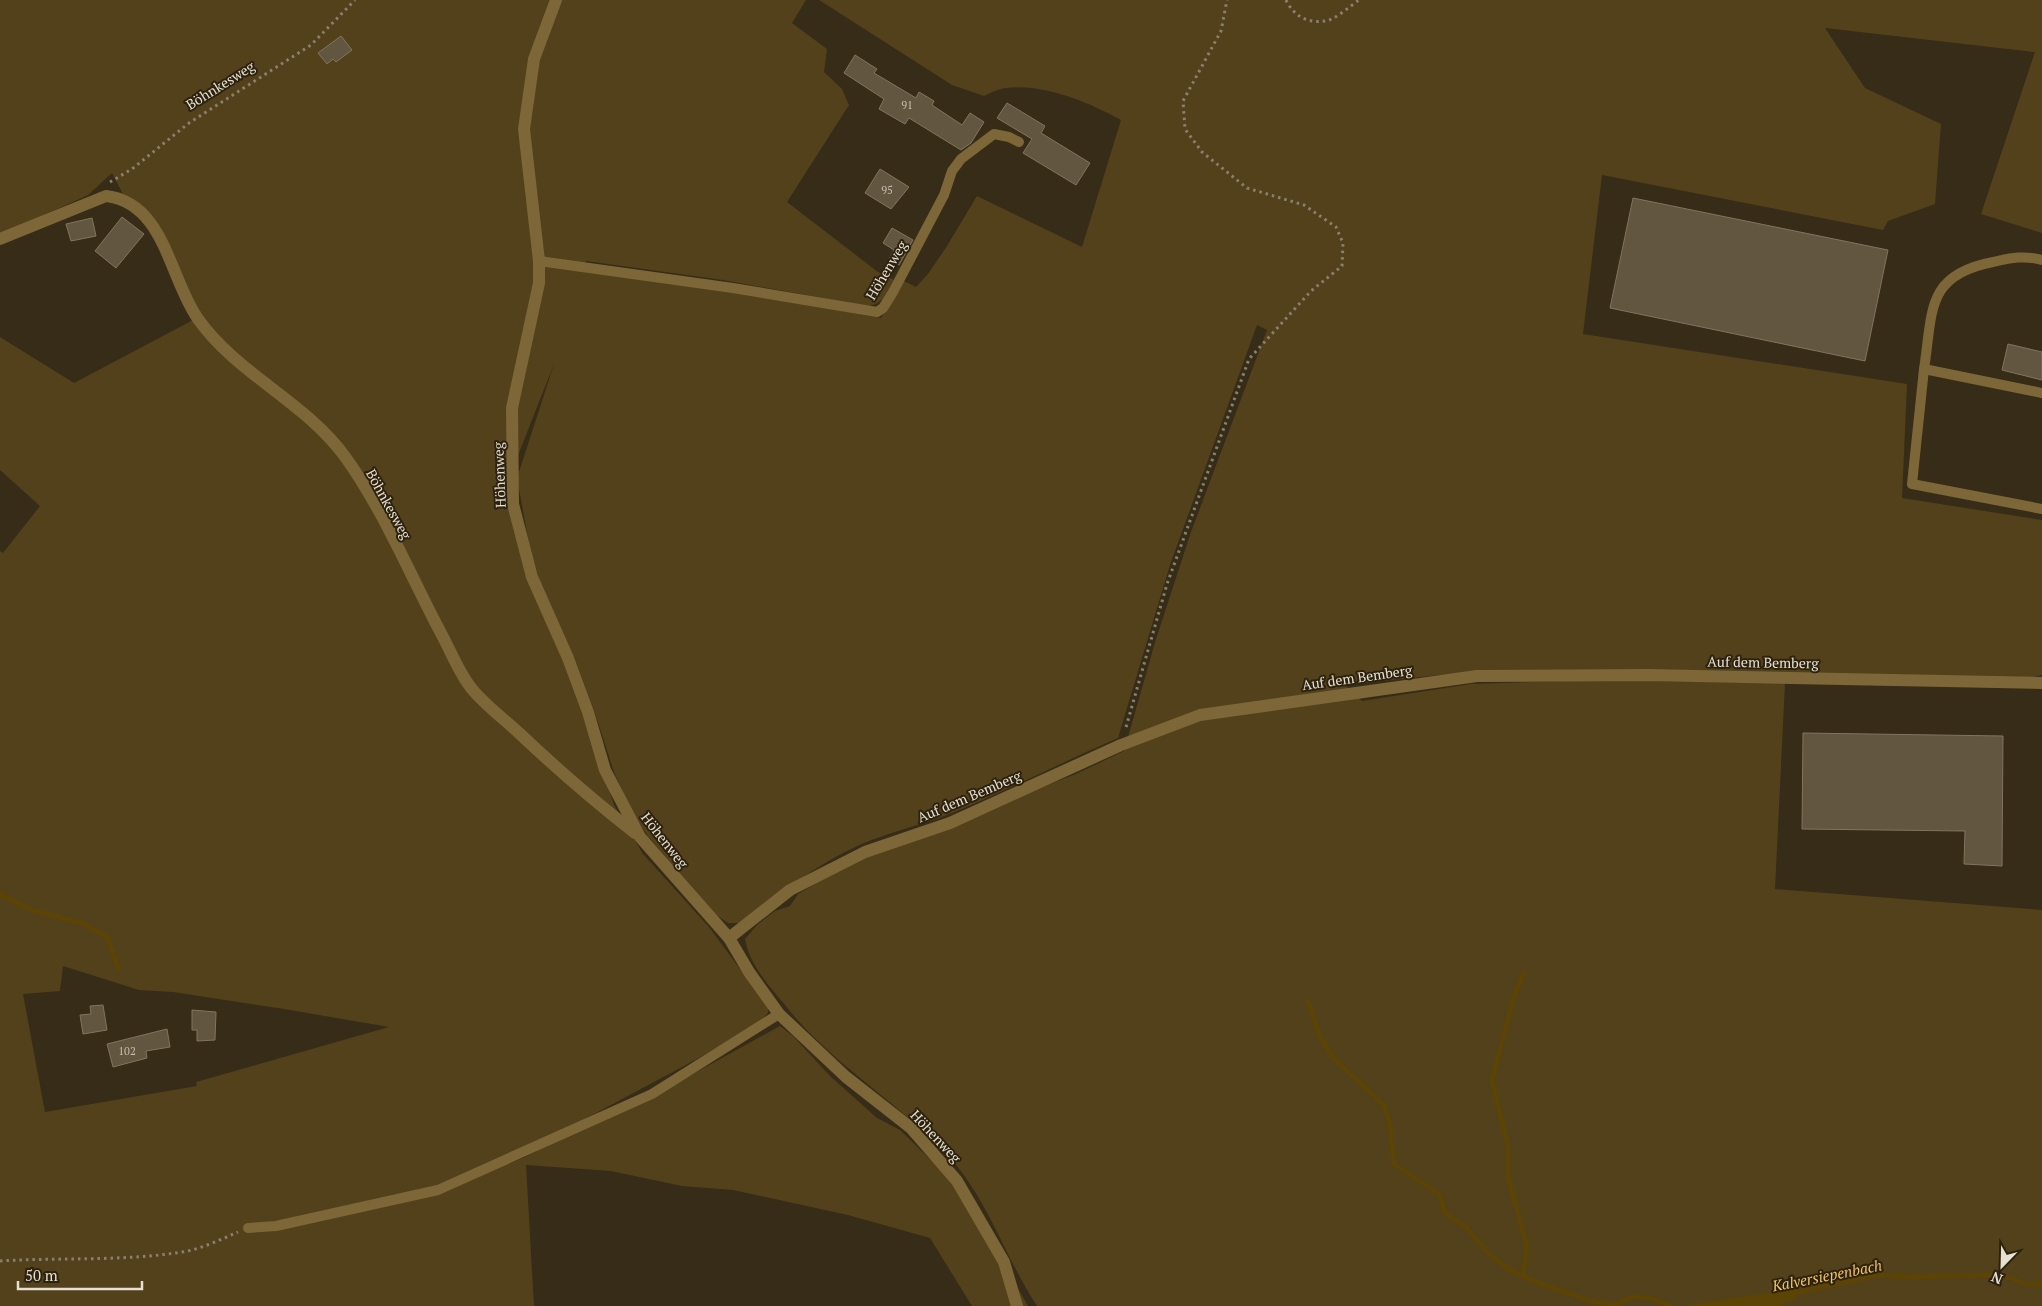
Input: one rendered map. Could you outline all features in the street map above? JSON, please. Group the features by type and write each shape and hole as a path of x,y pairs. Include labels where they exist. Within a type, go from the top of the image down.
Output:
{"street":[{"name":"Höhenweg","path":"556,0 534,59 524,129 539,261 539,283 512,408 513,504 532,577 568,658 588,712 605,770 640,837 729,938 749,972 779,1014 846,1077 911,1128 957,1181 1004,1262 1017,1306"},
{"path":"0,238 106,196"},
{"name":"Böhnkesweg","path":"106,196 126,201 138,208 150,221 162,242 185,298 210,334 232,358 308,418 345,457 376,506 411,578 471,689 587,796 640,837"},
{"name":"Auf dem Bemberg","path":"729,938 790,890 865,852 950,823 1121,745 1200,715 1477,676 1648,675 2042,683"}],"lane":[{"name":"Höhenweg","path":"539,261 733,288 876,312 884,308 893,292 944,195 952,170 961,159 994,134 1009,137 1019,142"},
{"path":"2042,260 2025,256 1975,265 1949,278 1936,298 1924,369 1912,484 2042,509"},
{"path":"1924,369 2042,393"},
{"path":"248,1228 276,1226 438,1190 652,1094 779,1014"}],"path":[{"name":"Böhnkesweg","path":"106,196 105,186 116,177 132,169 189,123 311,45 354,0"},
{"path":"1121,745 1167,584 1249,359 1311,291 1342,266 1343,243 1336,227 1304,205 1247,188 1202,152 1184,129 1182,102 1221,31 1227,0"},
{"path":"1286,0 1291,10 1304,20 1326,21 1359,0"},
{"path":"0,1261 43,1258 116,1259 177,1252 190,1250 248,1228"}],"shaded area":[{"path":"0,0 806,0 792,23 827,49 824,72 842,89 849,105 787,202 878,272 894,280 884,297 877,303 867,306 723,280 586,261 583,270 759,295 881,318 902,280 916,287 928,274 977,196 1082,247 1121,120 1080,101 1050,91 1035,88 1006,88 984,96 952,85 819,0 2042,0 2042,233 1981,214 2035,52 1825,28 1865,88 1941,124 1935,204 1888,221 1883,230 1602,175 1583,334 1907,384 1902,498 2042,520 2042,675 2034,677 1439,675 1345,685 1362,701 1471,684 1600,680 1785,683 1775,889 2042,910 2042,1306 1037,1306 987,1212 951,1159 911,1120 824,1046 804,1027 772,990 755,966 747,949 745,939 757,925 775,911 790,906 798,894 860,857 1076,774 1124,751 1156,639 1191,532 1267,330 1257,325 1170,565 1118,738 952,813 861,844 806,875 739,923 728,923 716,915 647,835 630,808 614,772 574,657 538,576 529,543 517,478 554,364 504,491 533,579 583,708 614,805 643,854 709,927 768,1007 768,1013 759,1023 697,1059 476,1177 525,1157 684,1079 780,1026 793,1036 830,1076 877,1118 900,1130 941,1170 974,1212 1028,1306 972,1306 930,1238 848,1215 733,1190 682,1186 611,1171 526,1165 534,1306 0,1306 0,551 3,553 40,506 0,470 0,337 74,383 195,319 210,332 164,241 125,198 112,173 88,195 0,235","holes":["63,966 139,990 173,992 389,1027 196,1082 197,1086 45,1112 23,994 60,991"]},
{"path":"1794,1289 1797,1298 1779,1306 1690,1306 1692,1304"}],"building":[{"path":"341,36 352,50 336,62 333,59 327,64 318,53"},
{"path":"855,55 877,69 874,73 916,98 919,92 934,101 932,105 962,125 970,113 984,122 971,143 961,150 909,118 905,124 879,109 884,99 844,73"},
{"path":"1007,103 1045,126 1041,133 1090,163 1076,185 1023,153 1032,139 997,118"},
{"path":"880,169 909,187 891,209 865,193"},
{"path":"1633,198 1888,250 1865,361 1610,308"},
{"path":"122,217 144,234 116,268 95,251"},
{"path":"92,218 96,236 71,241 66,224"},
{"path":"892,228 913,240 899,265 889,259 894,250 883,243"},
{"path":"2008,344 2042,352 2042,380 2002,370"},
{"path":"1803,733 2003,736 2002,866 1964,864 1965,831 1802,829"},
{"path":"103,1005 107,1030 83,1034 80,1015 91,1014 90,1006"},
{"path":"192,1010 216,1012 215,1040 197,1041 197,1030 192,1030"},
{"path":"167,1029 170,1047 146,1051 147,1058 113,1067 107,1044"}],"waterway":[{"path":"0,894 31,910 82,923 107,937 119,969"},
{"path":"1523,1276 1527,1246 1508,1177 1508,1146 1492,1081 1514,996 1524,973"},
{"name":"Kalversiepenbach","path":"1308,1001 1320,1037 1335,1060 1384,1105 1390,1125 1394,1164 1439,1194 1445,1213 1467,1228 1488,1253 1510,1270 1544,1285 1591,1301 1615,1305 1631,1297 1651,1298 1671,1306"},
{"name":"Kalversiepenbach","path":"1790,1294 1879,1275 1908,1277 1991,1275 2007,1277 2027,1284 2042,1284"}]}
